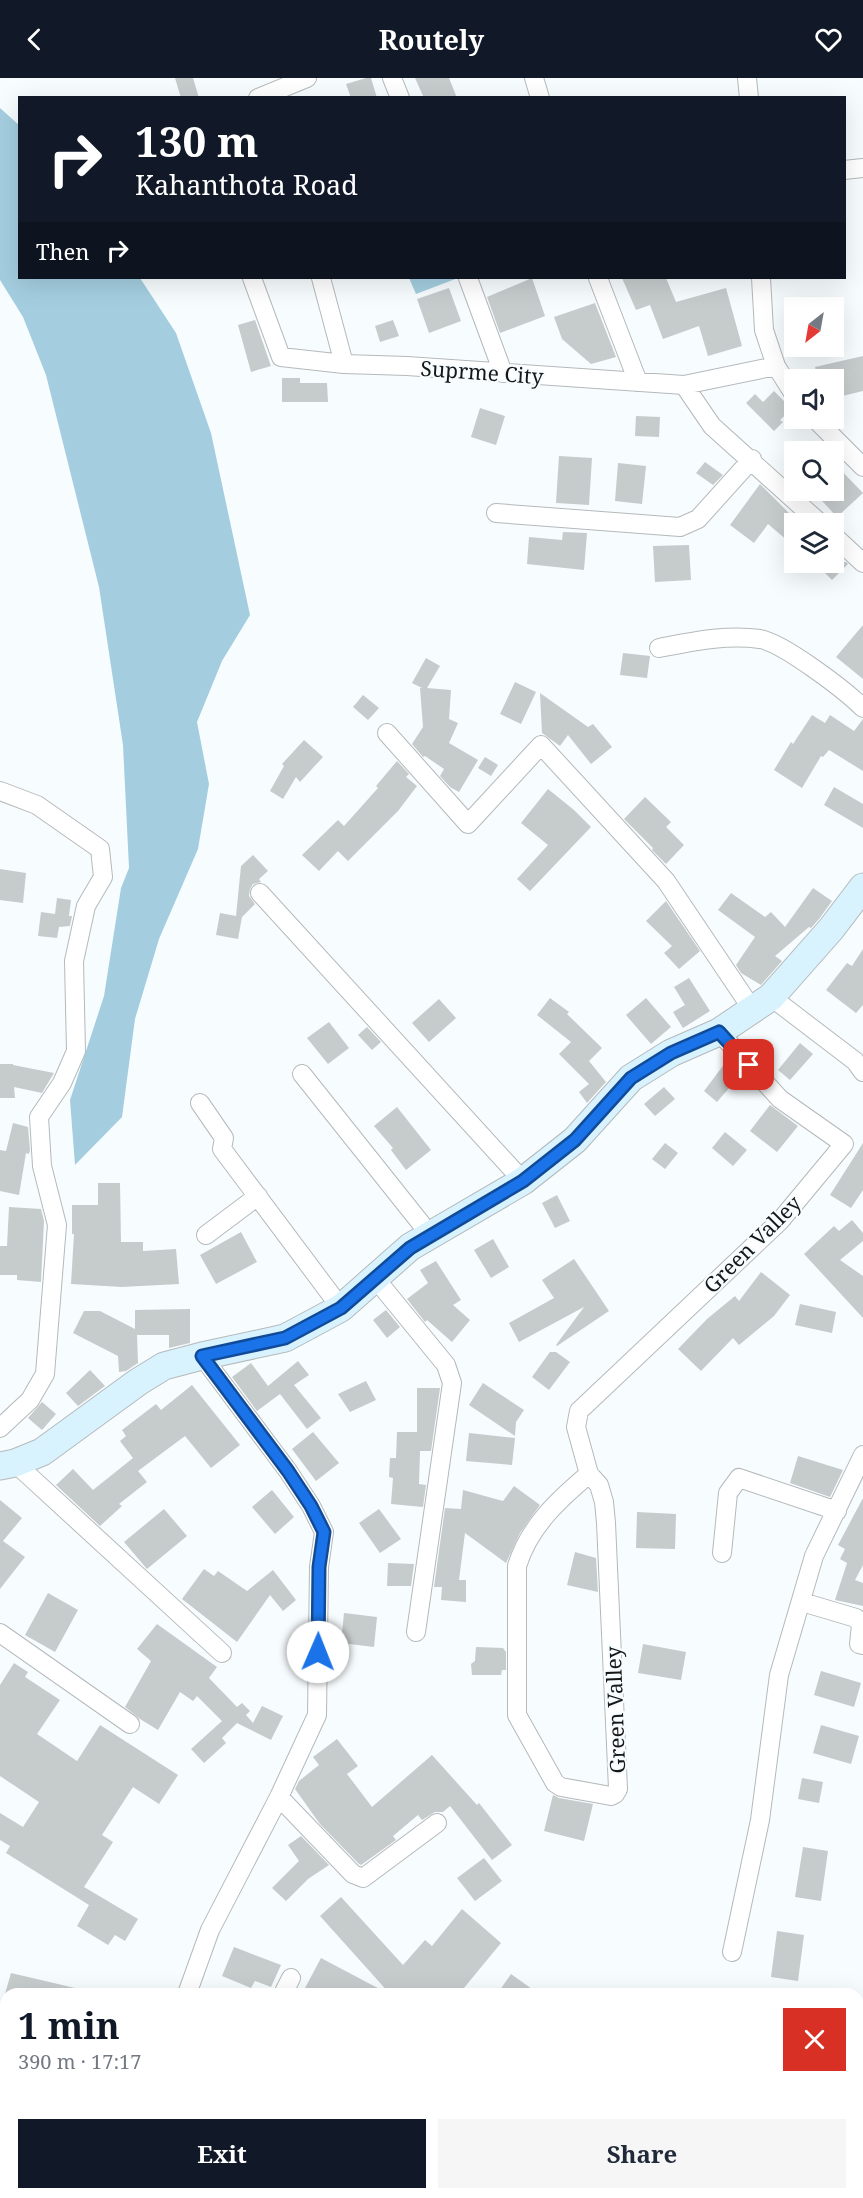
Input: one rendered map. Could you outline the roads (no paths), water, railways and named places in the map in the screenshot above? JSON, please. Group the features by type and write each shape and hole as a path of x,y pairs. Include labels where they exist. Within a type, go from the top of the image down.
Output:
{"main road":[{"path":"7,1465 42,1452 138,1382 164,1366 285,1338 341,1308 410,1248 523,1181 575,1140 631,1078 671,1053 719,1032 761,1003 831,929 863,887"}],"street":[{"path":"265,96 308,78"},
{"path":"392,78 399,96"},
{"path":"534,78 539,96"},
{"path":"747,78 748,96"},
{"path":"846,170 863,168"},
{"name":"Suprme City","path":"252,279 281,357 344,364 407,366 684,385 776,366"},
{"path":"321,279 344,364"},
{"path":"468,279 503,373"},
{"path":"598,279 638,381"},
{"path":"761,279 764,330 776,366 784,379"},
{"path":"684,385 712,426 752,459 809,513"},
{"path":"825,429 863,467"},
{"path":"496,513 680,527 698,519 752,459"},
{"path":"844,545 863,563"},
{"path":"658,648 714,638 761,639 799,658 852,696 863,708"},
{"path":"387,733 468,824 541,745 666,881 761,1003 855,1061 863,1072"},
{"path":"0,791 37,805 100,849 103,877 86,906 74,961 75,1051 62,1083 39,1117 42,1166 57,1225 45,1374 30,1400 0,1428"},
{"path":"260,893 523,1181"},
{"name":"Green Valley","path":"589,1474 548,1511 521,1552 517,1566 517,1715 555,1783 561,1787 610,1796 618,1789 604,1502 599,1485 589,1474 576,1427 579,1411 780,1221 844,1144 780,1099 719,1032"},
{"path":"302,1074 431,1236"},
{"path":"200,1103 224,1138 222,1149 341,1308"},
{"path":"206,1235 258,1196"},
{"path":"375,1278 446,1365 452,1383 416,1632"},
{"path":"189,1988 210,1930 279,1797 317,1715 319,1567 324,1532 311,1506 288,1471 202,1356"},
{"path":"732,1952 760,1820 779,1675 814,1556 837,1511 855,1490 863,1455"},
{"path":"7,1465 222,1653"},
{"path":"722,1553 728,1494 739,1478 837,1511"},
{"path":"801,1602 856,1618 861,1625 859,1644 863,1646"},
{"path":"0,1634 130,1724"},
{"path":"279,1797 353,1874 363,1878 437,1823"}]}
